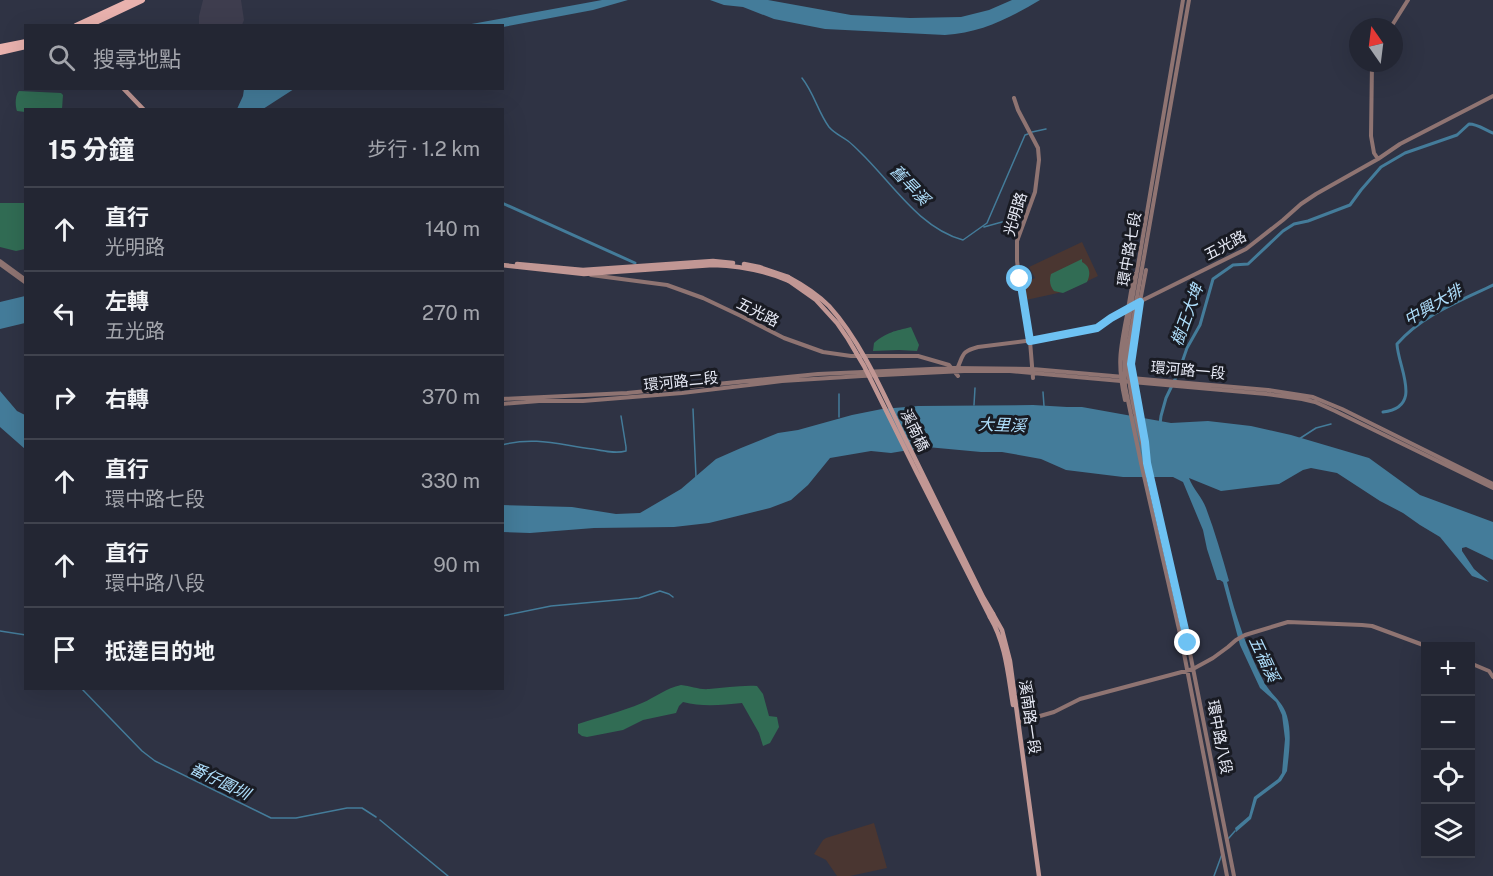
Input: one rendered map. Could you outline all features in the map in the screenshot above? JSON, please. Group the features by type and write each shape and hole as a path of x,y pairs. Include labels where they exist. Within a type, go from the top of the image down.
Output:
{"main road":[{"path":"80,24 132,0"},
{"path":"91,24 142,0"},
{"path":"0,49 24,44"},
{"path":"123,90 137,108"},
{"path":"123,90 142,108"},
{"name":"五光路","path":"504,263 584,272 723,265 755,269 789,279"},
{"name":"溪南橋","path":"789,279 832,316 848,339 991,615"},
{"name":"溪南路一段","path":"991,615 1004,650 1017,721 1039,876"}],"street":[{"name":"環中路七段","path":"1173,606 1125,386 1124,348 1183,0"},
{"name":"環中路七段","path":"1179,604 1130,386 1127,363 1189,0"},
{"path":"1397,18 1408,0"},
{"path":"1372,72 1371,136 1374,153 1378,159"},
{"name":"五光路","path":"584,272 667,285 703,298 784,338 823,352 851,356 918,356 944,363 956,371 962,355 971,349 1030,341 1097,328 1129,307 1246,249 1300,204 1400,144 1493,96"},
{"name":"光明路","path":"1014,98 1038,148 1040,160 1035,192 1017,241 1017,261 1033,373"},
{"path":"0,263 24,280"},
{"path":"1146,270 1131,364 1147,463"},
{"path":"1134,273 1120,346 1120,378 1132,437 1141,463"},
{"name":"環河路一段","path":"861,374 1010,371 1290,397 1315,402 1493,486"},
{"name":"環河路二段","path":"504,399 573,397 785,377 861,374"},
{"name":"環河路二段","path":"504,404 527,401 583,402 861,374"},
{"name":"環中路八段","path":"1179,604 1234,876"},
{"name":"環中路八段","path":"1173,606 1227,876"},
{"path":"1017,721 1054,712 1080,699 1193,669 1245,635 1288,622 1362,625 1421,644"},
{"path":"1475,665 1489,671 1493,677"}],"shaded area":[{"path":"203,0 241,0 244,20 242,24 199,24"},
{"path":"1082,242 1098,276 1067,291 1026,300 1024,283 1035,278 1029,267"},
{"path":"874,823 887,868 850,876 837,876 826,860 814,854 826,838"}],"green space":[{"path":"19,91 61,93 63,95 62,108 24,108 24,112 17,111"},
{"path":"0,203 24,203 24,249 16,251 0,247"},
{"path":"1082,259 1089,270 1087,282 1063,293 1054,291 1050,283 1051,274"},
{"path":"911,327 919,345 917,351 873,351 874,343 883,336"},
{"path":"681,685 706,689 757,686 763,694 769,716 777,717 779,727 770,743 763,746 759,733 742,703 705,705 683,702 676,713 643,720 623,730 587,737 578,733 578,724 634,706"}],"water":[{"path":"602,0 628,0 593,10 504,27 504,24 471,24"},
{"path":"710,0 768,0 851,15 910,18 961,17 989,10 1012,0 1040,0 995,24 958,34 945,35 825,29 774,19 743,7 724,5"},
{"path":"244,90 292,90 265,108 237,108"},
{"path":"24,296 24,323 0,329 0,302"},
{"path":"0,391 17,411 24,414 24,448 0,427"},
{"name":"大里溪","path":"918,406 1082,407 1171,423 1208,421 1251,426 1291,435 1369,458 1420,495 1493,522 1493,560 1466,547 1462,548 1474,569 1489,582 1472,576 1440,537 1337,473 1311,468 1279,484 1221,491 1189,478 1209,517 1247,646 1264,682 1283,706 1289,723 1290,743 1287,771 1281,781 1257,799 1251,819 1236,832 1235,828 1249,816 1254,797 1278,779 1282,773 1285,739 1282,715 1276,702 1260,688 1240,645 1223,582 1217,580 1203,530 1183,482 1173,477 1123,477 1066,470 1041,459 1002,452 927,447 891,453 871,451 830,458 808,485 791,500 770,508 709,523 674,527 504,532 504,505 572,507 616,514 640,513 681,489 716,459 778,433 882,409"}],"waterway":[{"name":"舊旱溪","path":"802,78 831,129 856,148 907,203 933,226 963,240 987,223 1025,135 1028,134"},
{"name":"樹王大埤","path":"1160,424 1166,398 1187,348 1200,325 1213,279 1233,265 1248,264 1283,231 1294,224 1350,205 1381,167 1405,153 1457,135 1469,124 1493,133"},
{"name":"舊旱溪","path":"1032,132 1046,129"},
{"path":"504,204 635,263"},
{"path":"984,227 1020,217"},
{"name":"中興大排","path":"1383,412 1395,409 1403,403 1406,395 1397,344 1430,317 1493,285"},
{"path":"974,405 975,388"},
{"path":"1043,392 1044,406"},
{"path":"839,394 839,417"},
{"path":"693,409 696,477"},
{"path":"504,444 537,441 609,452 626,451 621,416"},
{"name":"中興大排","path":"1299,439 1316,428 1331,424"},
{"path":"504,616 551,606 639,598 660,591 673,597"},
{"name":"番仔園圳","path":"0,631 24,635"},
{"name":"番仔園圳","path":"83,690 142,751 155,761 271,818 296,818 347,808 362,808 376,817"},
{"name":"番仔園圳","path":"380,820 448,876"},
{"name":"五福溪","path":"1228,839 1235,831"},
{"name":"五福溪","path":"1214,876 1222,854"}],"route":[{"path":"1020,279 1030,341 1097,328 1140,302 1131,364 1147,463 1188,643"}]}
